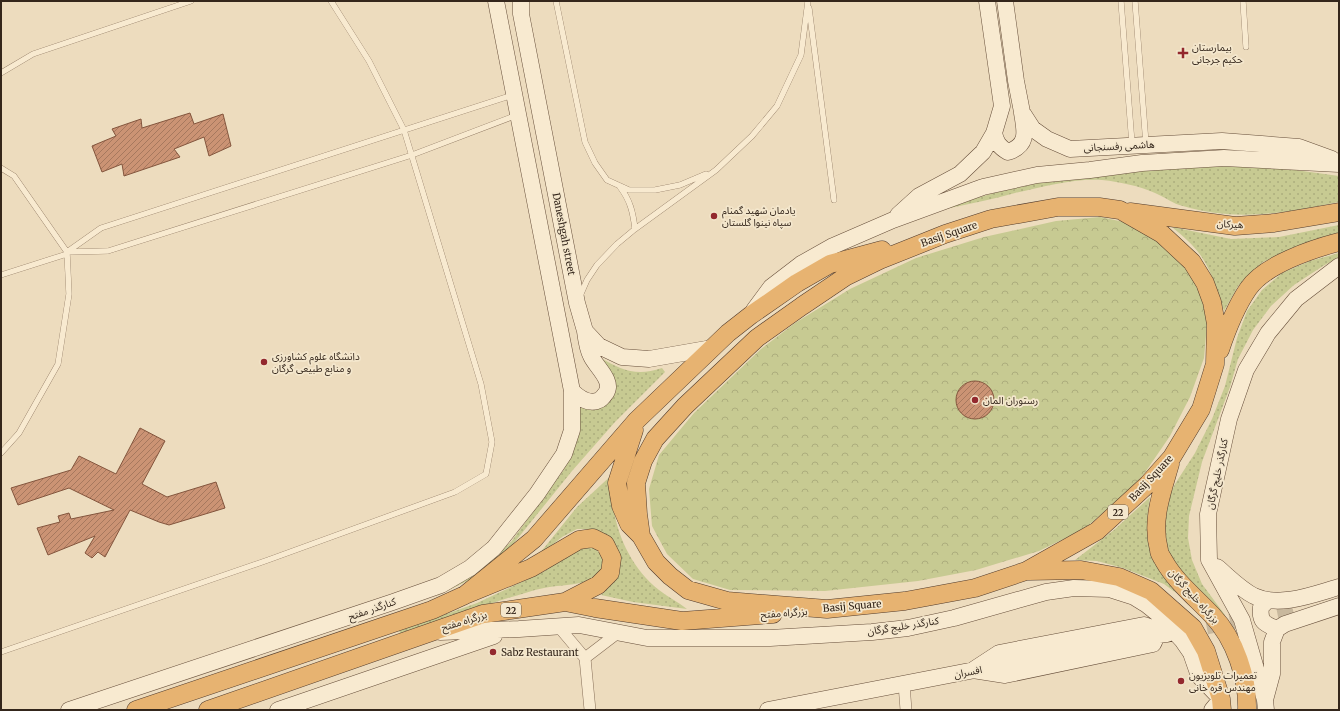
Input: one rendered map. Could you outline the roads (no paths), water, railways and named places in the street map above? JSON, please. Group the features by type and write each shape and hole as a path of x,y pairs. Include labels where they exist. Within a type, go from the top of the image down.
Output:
{"highway":[{"name":"Basij Square","path":"1058,207 1099,207 1120,210 1162,234 1192,262 1205,283 1212,302 1216,324 1215,364 1201,409 1172,457 1148,484 1097,531 1026,571 975,588 906,601 827,610 727,601 688,590 670,576 656,562 641,536 638,514 636,483 643,461 655,439 685,406 757,338 845,277 880,260 945,234 991,219 1058,207"},
{"name":"هیرکان","path":"1120,210 1234,226 1274,223 1339,212"},
{"name":"22","path":"465,595 534,539 637,420 728,333 751,315 796,283 830,264 945,234"},
{"name":"22","path":"1215,364 1232,316 1249,288 1263,274 1279,264 1317,247 1339,242"},
{"path":"637,420 617,483 620,506 629,524 641,536"},
{"name":"بزرگراه خلیج گرگان","path":"1172,457 1158,503 1155,530 1159,551 1171,572 1188,592 1213,616 1229,640 1241,666 1247,698 1247,710"},
{"path":"465,595 531,568 579,540 593,538 605,544 612,558 610,573 598,585 565,602"},
{"path":"1026,571 1081,570 1120,577 1151,591 1193,628 1206,651 1218,706"},
{"name":"بزرگراه مفتح","path":"136,710 432,610 465,595"},
{"name":"بزرگراه مفتح","path":"208,710 483,614 565,602 682,621 827,610"}],"main road":[{"path":"496,1 572,391 580,398 591,403 601,400 608,390 608,380 596,365 590,354 585,331"},
{"name":"Daneshgah street","path":"521,1 521,14 572,278 585,331 600,346 622,357 649,359 712,348"},
{"path":"893,220 919,196 960,174 983,152 994,133 1002,106 987,1"},
{"name":"هاشمی رفسنجانی","path":"1005,1 1016,81 1022,112 1034,129 1047,139 1070,149 1139,144 1222,141 1299,147 1339,163"},
{"path":"994,133 1000,148 1008,152 1017,149 1023,142 1024,127 1022,112"},
{"path":"751,315 772,287 801,264 834,246 893,220 983,187 1037,175 1142,163 1224,158 1339,163"},
{"name":"کنارگذر خلیج گرگان","path":"1266,705 1242,620 1209,560 1208,514 1228,419 1246,370 1268,333 1296,299 1339,266"},
{"path":"551,282 572,278"},
{"name":"کنارگذر مفتح","path":"69,710 393,602 441,585 470,568 494,548 518,519 564,454 572,430 572,391"},
{"path":"1209,560 1239,586 1255,596 1268,600 1298,599 1339,587"},
{"name":"کنارگذر خلیج گرگان","path":"519,629 579,624 647,638 719,639 770,638 872,632 908,628 946,620 1046,592 1074,588 1109,589 1134,597 1147,605 1182,640 1191,653 1199,676 1218,706"},
{"path":"1294,609 1339,594"},
{"path":"1268,600 1261,608 1260,616 1264,624 1277,629"},
{"path":"1266,705 1272,674 1272,642 1277,629 1285,624 1339,606"},
{"path":"430,632 519,629"},
{"path":"278,710 479,640 519,629"},
{"name":"افسران","path":"768,710 973,670 1159,638 1182,640"},
{"path":"130,690 168,699"}],"street":[{"path":"558,626 585,658 590,710"},
{"path":"585,658 620,632"},
{"path":"904,684 906,710"}],"lane":[{"path":"1,73 32,54 191,1"},
{"path":"1,652 268,560 448,495 486,474 492,442 481,384 404,130 369,61 331,1"},
{"path":"556,1 585,142 595,163 607,180 628,190 655,190 680,185 716,170"},
{"path":"577,303 587,280 597,265 635,229 716,170 752,136 777,106 801,55 808,1"},
{"path":"808,1 834,200"},
{"path":"1121,1 1139,144"},
{"path":"1135,1 1139,144"},
{"path":"1243,1 1246,47"},
{"path":"67,253 101,228 515,94"},
{"path":"1,275 67,253 108,251 412,155 519,114"},
{"path":"1,168 14,176 67,253 69,294 58,364 19,433 1,453"},
{"path":"619,185 626,194 633,211 635,229"}],"tunnel":[{"path":"1183,631 1294,609"}],"place":[{"name":"بیمارستان حکیم جرجانی","path":"1183,53"},
{"name":"یادمان شهید گمنام سپاه نینوا گلستان","path":"714,216"},
{"name":"دانشگاه علوم کشاورزی و منابع طبیعی گرگان","path":"264,362"},
{"name":"رستوران المان","path":"975,400"},
{"name":"Sabz Restaurant","path":"493,652"},
{"name":"تعمیرات تلویزیون مهندس قره خانی","path":"1181,681"}]}
